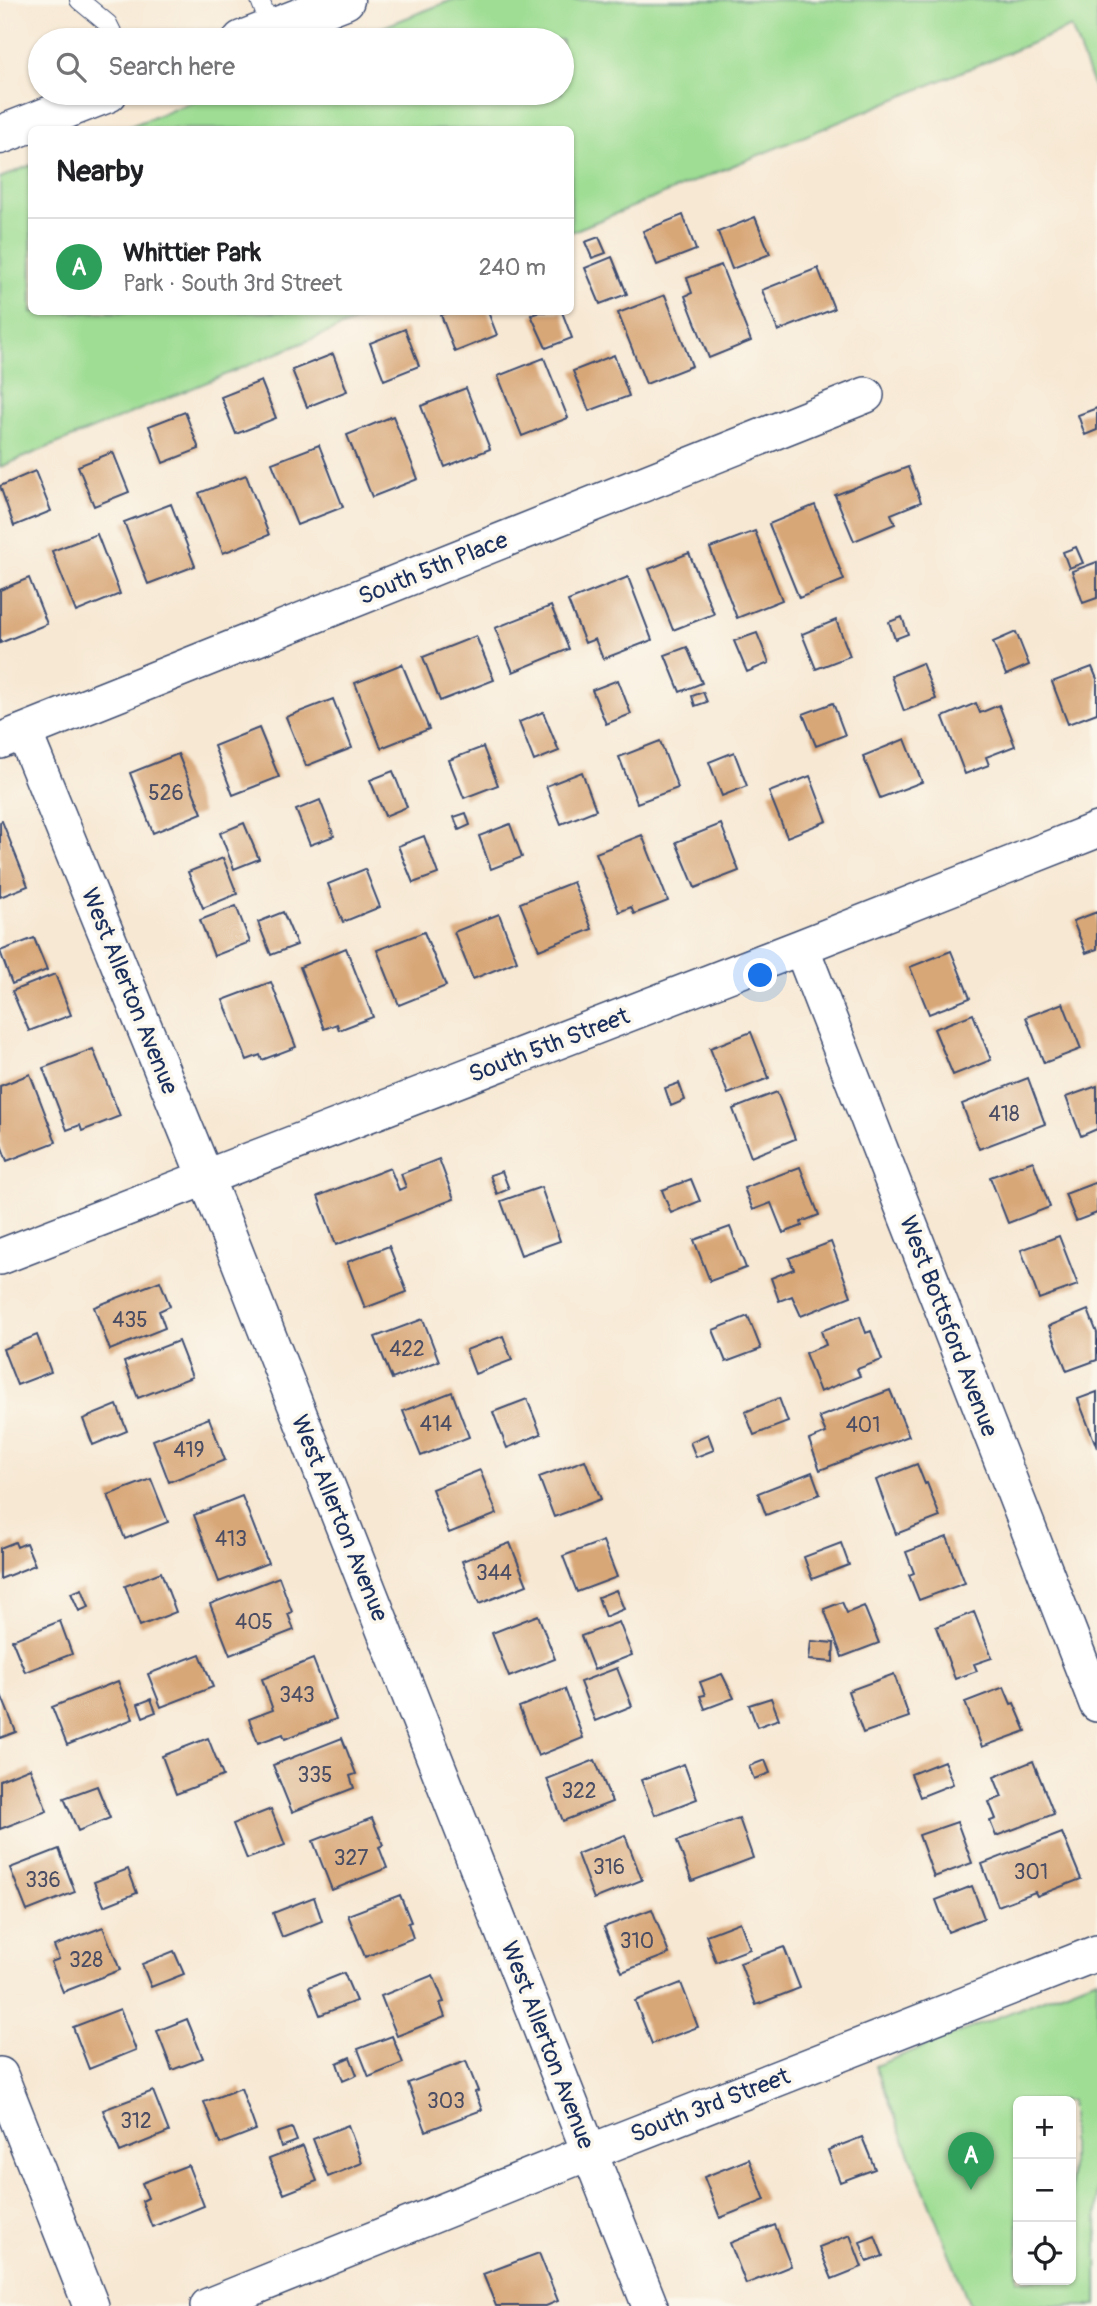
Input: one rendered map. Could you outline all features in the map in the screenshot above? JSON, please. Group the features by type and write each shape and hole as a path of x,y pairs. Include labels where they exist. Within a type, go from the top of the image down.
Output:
{"street":[{"path":"258,23 345,0"},
{"path":"0,135 77,105"},
{"name":"South 5th Place","path":"12,736 866,395"},
{"name":"West Allerton Avenue","path":"12,736 205,1178 650,2306"},
{"name":"South 5th Street","path":"0,1257 1097,830"},
{"name":"West Bottsford Avenue","path":"802,947 1097,1704"},
{"name":"South 3rd Street","path":"208,2306 590,2152 1097,1953"},
{"path":"0,2075 91,2306"}],"lane":[{"path":"79,0 110,28"}],"green space":[{"path":"452,0 1097,0 1097,96 1071,27 574,231 574,126 131,126 185,105 574,105 574,28 381,28"},
{"path":"28,166 28,315 371,315 0,467 0,178"},
{"path":"1097,1978 1097,2306 970,2306 875,2066"}],"building":[{"path":"683,215 696,250 657,265 643,231"},
{"path":"755,217 770,254 732,269 718,232"},
{"path":"599,237 606,253 592,258 585,242"},
{"path":"612,257 627,294 600,304 585,268"},
{"path":"721,265 751,341 709,358 685,296 692,293 687,278"},
{"path":"818,268 834,309 778,331 762,290"},
{"path":"665,295 692,366 646,384 618,313"},
{"path":"441,315 489,315 497,335 455,352"},
{"path":"531,315 563,315 572,338 546,348"},
{"path":"405,329 419,366 384,380 370,343"},
{"path":"333,354 347,391 307,407 292,370"},
{"path":"614,355 629,396 589,411 573,371"},
{"path":"544,358 568,418 522,436 498,376"},
{"path":"261,381 276,418 236,434 221,397"},
{"path":"466,388 490,449 445,467 421,406"},
{"path":"1097,408 1097,430 1085,435 1078,415"},
{"path":"185,412 199,449 163,463 149,426"},
{"path":"393,416 418,479 372,497 347,435"},
{"path":"319,445 343,507 297,525 272,463"},
{"path":"113,452 129,492 94,506 78,466"},
{"path":"908,467 921,502 891,514 895,524 854,541 835,495"},
{"path":"35,471 51,511 14,526 0,486"},
{"path":"246,475 269,535 223,553 199,493"},
{"path":"171,504 195,566 148,584 124,522"},
{"path":"815,505 844,580 799,598 769,524"},
{"path":"755,531 782,600 737,618 710,548"},
{"path":"97,534 120,594 76,612 52,551"},
{"path":"1076,547 1083,563 1069,568 1063,552"},
{"path":"689,553 714,614 673,630 649,569"},
{"path":"1097,562 1097,598 1083,603 1072,571"},
{"path":"628,577 652,640 603,659 595,639 585,643 568,601"},
{"path":"29,578 47,624 0,643 0,590"},
{"path":"551,606 569,649 513,672 495,628"},
{"path":"902,617 908,634 895,639 889,622"},
{"path":"836,620 850,656 816,669 802,634"},
{"path":"1016,632 1029,665 1006,675 993,642"},
{"path":"757,633 769,663 747,672 734,641"},
{"path":"476,636 494,680 440,701 423,657"},
{"path":"687,647 702,683 680,692 665,655"},
{"path":"922,663 936,699 904,711 891,676"},
{"path":"402,664 429,729 381,748 355,683"},
{"path":"1092,667 1097,679 1097,713 1068,724 1052,682"},
{"path":"618,680 631,714 606,724 592,690"},
{"path":"703,692 707,702 695,706 692,696"},
{"path":"333,699 352,748 306,766 286,717"},
{"path":"833,703 845,735 816,746 803,714"},
{"path":"976,703 980,713 999,705 1015,746 986,757 989,765 965,774 943,717"},
{"path":"543,712 559,751 534,761 519,722"},
{"path":"259,728 279,777 233,795 214,746"},
{"path":"905,739 922,782 880,798 863,756"},
{"path":"660,741 678,788 637,803 619,757"},
{"path":"483,747 498,785 464,798 449,760"},
{"path":"734,752 747,786 722,796 709,762"},
{"path":"178,754 202,813 153,833 130,773"},
{"path":"393,771 407,807 385,816 370,780"},
{"path":"582,772 596,810 561,824 546,786"},
{"path":"810,776 827,821 787,837 769,792"},
{"path":"320,800 334,836 310,845 296,810"},
{"path":"466,813 470,825 459,830 454,817"},
{"path":"2,821 28,886 0,897 0,822"},
{"path":"244,823 259,859 234,869 220,833"},
{"path":"510,824 522,857 491,869 479,836"},
{"path":"721,824 739,871 695,888 676,842"},
{"path":"642,835 668,901 634,914 631,907 619,912 596,853"},
{"path":"424,836 438,874 413,883 398,846"},
{"path":"223,858 237,894 203,908 188,872"},
{"path":"365,869 380,907 343,922 328,884"},
{"path":"573,882 592,929 539,950 520,903"},
{"path":"236,906 250,942 214,956 200,920"},
{"path":"283,912 297,945 271,955 258,922"},
{"path":"1097,912 1097,949 1086,953 1073,921"},
{"path":"499,914 517,961 473,979 454,932"},
{"path":"424,932 446,986 399,1005 377,950"},
{"path":"34,938 47,970 12,984 0,951"},
{"path":"346,948 373,1017 339,1030 337,1024 324,1029 300,967"},
{"path":"951,951 970,998 929,1014 910,967"},
{"path":"55,974 71,1015 29,1031 12,991"},
{"path":"271,982 296,1047 262,1060 260,1055 247,1060 223,1000"},
{"path":"1063,1003 1081,1049 1044,1063 1026,1017"},
{"path":"973,1014 991,1060 953,1075 934,1029"},
{"path":"751,1032 769,1078 728,1094 710,1048"},
{"path":"93,1049 120,1116 82,1131 80,1125 67,1130 43,1068"},
{"path":"30,1074 56,1142 7,1161 0,1142 0,1086"},
{"path":"1028,1078 1045,1124 979,1149 962,1104"},
{"path":"679,1083 685,1100 671,1106 665,1088"},
{"path":"1097,1086 1097,1129 1081,1136 1066,1097"},
{"path":"777,1092 795,1139 751,1157 733,1109"},
{"path":"439,1159 454,1199 336,1245 318,1196 390,1168 399,1190 406,1187 401,1174"},
{"path":"1033,1161 1050,1207 1008,1223 990,1177"},
{"path":"800,1167 819,1215 801,1222 802,1226 783,1233 771,1203 753,1210 744,1188"},
{"path":"502,1171 509,1189 497,1194 490,1175"},
{"path":"691,1179 700,1201 671,1213 662,1190"},
{"path":"1097,1182 1097,1213 1076,1221 1065,1194"},
{"path":"541,1187 560,1241 521,1255 501,1201"},
{"path":"730,1227 746,1268 710,1281 694,1240"},
{"path":"1059,1236 1078,1285 1039,1299 1021,1250"},
{"path":"831,1242 851,1296 801,1316 792,1296 779,1301 771,1278 794,1269 789,1258"},
{"path":"389,1246 407,1292 365,1308 347,1262"},
{"path":"160,1281 170,1306 159,1311 165,1328 110,1350 94,1307"},
{"path":"1088,1310 1097,1333 1097,1360 1067,1371 1049,1326"},
{"path":"748,1316 761,1349 726,1362 713,1330"},
{"path":"860,1316 866,1333 871,1331 882,1360 857,1369 860,1376 820,1392 805,1353 826,1345 821,1331"},
{"path":"423,1319 439,1361 392,1379 375,1337"},
{"path":"37,1335 51,1372 17,1385 3,1349"},
{"path":"503,1336 512,1360 475,1374 466,1350"},
{"path":"178,1341 192,1377 138,1398 124,1362"},
{"path":"890,1390 909,1436 820,1470 809,1440 826,1433 819,1417"},
{"path":"452,1392 469,1437 421,1456 403,1411"},
{"path":"1097,1392 1097,1448 1078,1399"},
{"path":"779,1398 788,1422 754,1435 745,1412"},
{"path":"527,1399 541,1434 507,1448 493,1412"},
{"path":"117,1405 127,1431 93,1445 83,1419"},
{"path":"209,1418 225,1460 169,1482 153,1440"},
{"path":"708,1434 714,1450 696,1457 690,1442"},
{"path":"585,1460 601,1499 554,1517 539,1477"},
{"path":"917,1464 940,1517 896,1534 876,1480"},
{"path":"480,1470 497,1514 449,1533 432,1489"},
{"path":"812,1472 820,1494 766,1515 758,1493"},
{"path":"151,1479 168,1522 125,1539 108,1495"},
{"path":"242,1496 268,1563 219,1582 194,1515"},
{"path":"947,1537 965,1583 919,1600 909,1575 914,1573 906,1552"},
{"path":"603,1541 617,1577 577,1592 563,1556"},
{"path":"15,1542 17,1547 26,1543 35,1565 0,1579 0,1548"},
{"path":"510,1543 527,1585 479,1604 462,1561"},
{"path":"841,1543 849,1565 812,1579 804,1557"},
{"path":"161,1572 176,1612 140,1626 125,1586"},
{"path":"279,1577 292,1612 288,1614 294,1630 230,1655 210,1604"},
{"path":"82,1589 89,1607 79,1611 71,1593"},
{"path":"616,1590 624,1609 605,1617 598,1597"},
{"path":"842,1602 847,1613 864,1606 879,1643 842,1657 824,1609"},
{"path":"974,1612 992,1658 974,1664 977,1671 955,1679 936,1627"},
{"path":"538,1615 555,1659 509,1677 492,1633"},
{"path":"60,1621 72,1654 25,1672 12,1640"},
{"path":"619,1622 632,1655 594,1670 581,1636"},
{"path":"811,1641 834,1643 833,1662 809,1660"},
{"path":"200,1654 213,1687 161,1707 148,1674"},
{"path":"313,1659 336,1719 285,1739 283,1734 258,1743 249,1719 273,1710 262,1679"},
{"path":"617,1668 632,1706 595,1721 580,1682"},
{"path":"722,1674 734,1698 705,1709 700,1696 705,1695 700,1682"},
{"path":"894,1674 909,1717 863,1733 848,1691"},
{"path":"118,1681 133,1719 67,1745 52,1707"},
{"path":"1004,1687 1026,1731 982,1747 965,1702"},
{"path":"565,1689 583,1738 538,1756 519,1707"},
{"path":"0,1692 16,1732 0,1738"},
{"path":"771,1698 779,1719 757,1727 749,1705"},
{"path":"151,1699 156,1712 143,1717 138,1704"},
{"path":"208,1738 223,1776 176,1794 162,1756"},
{"path":"342,1738 356,1774 350,1776 354,1788 292,1812 273,1765"},
{"path":"595,1760 612,1802 563,1821 547,1779"},
{"path":"765,1760 770,1773 754,1779 749,1766"},
{"path":"944,1761 953,1784 920,1797 911,1774"},
{"path":"1033,1761 1054,1814 996,1836 990,1821 996,1819 989,1802 1002,1797 994,1777"},
{"path":"684,1764 697,1799 655,1815 641,1780"},
{"path":"30,1768 47,1811 0,1829 0,1780"},
{"path":"97,1786 110,1818 78,1831 64,1798"},
{"path":"271,1809 285,1845 247,1859 233,1824"},
{"path":"372,1818 383,1845 379,1847 387,1868 332,1890 313,1841"},
{"path":"739,1818 753,1858 692,1881 677,1841"},
{"path":"957,1822 972,1863 934,1877 919,1835"},
{"path":"1062,1833 1081,1879 1037,1896 1035,1892 998,1906 982,1864"},
{"path":"625,1835 642,1880 594,1899 577,1854"},
{"path":"59,1849 75,1892 27,1911 10,1868"},
{"path":"128,1869 137,1893 104,1906 94,1882"},
{"path":"972,1886 984,1918 948,1932 936,1900"},
{"path":"400,1895 411,1922 408,1923 413,1938 365,1957 348,1915"},
{"path":"314,1897 322,1921 282,1937 273,1913"},
{"path":"652,1909 669,1954 622,1972 604,1927"},
{"path":"740,1922 750,1949 716,1962 706,1935"},
{"path":"103,1927 120,1970 63,1992 51,1962 59,1959 54,1946"},
{"path":"784,1947 800,1988 756,2005 740,1963"},
{"path":"174,1951 184,1974 151,1987 142,1964"},
{"path":"344,1973 356,2001 320,2015 309,1987"},
{"path":"433,1975 444,2002 440,2003 445,2017 397,2036 381,1996"},
{"path":"681,1983 698,2027 652,2044 635,2001"},
{"path":"120,2009 136,2050 89,2069 73,2027"},
{"path":"187,2019 203,2058 172,2070 157,2031"},
{"path":"392,2036 403,2063 369,2077 358,2049"},
{"path":"350,2057 357,2075 343,2081 337,2063"},
{"path":"466,2061 482,2110 426,2131 408,2083"},
{"path":"241,2088 256,2130 220,2144 204,2102"},
{"path":"153,2091 169,2132 120,2152 103,2110"},
{"path":"348,2125 362,2163 328,2177 313,2139"},
{"path":"292,2128 297,2141 281,2147 277,2133"},
{"path":"862,2137 875,2169 840,2182 828,2150"},
{"path":"303,2146 317,2181 284,2194 269,2159"},
{"path":"749,2159 765,2200 720,2218 704,2177"},
{"path":"188,2165 204,2206 152,2227 142,2201 148,2198 142,2183"},
{"path":"775,2225 791,2266 746,2284 730,2243"},
{"path":"850,2235 862,2267 832,2279 819,2247"},
{"path":"875,2236 883,2256 867,2262 860,2242"},
{"path":"539,2253 558,2301 546,2306 496,2306 483,2274"}],"place":[{"name":"Whittier Park","path":"971,2190"}]}
